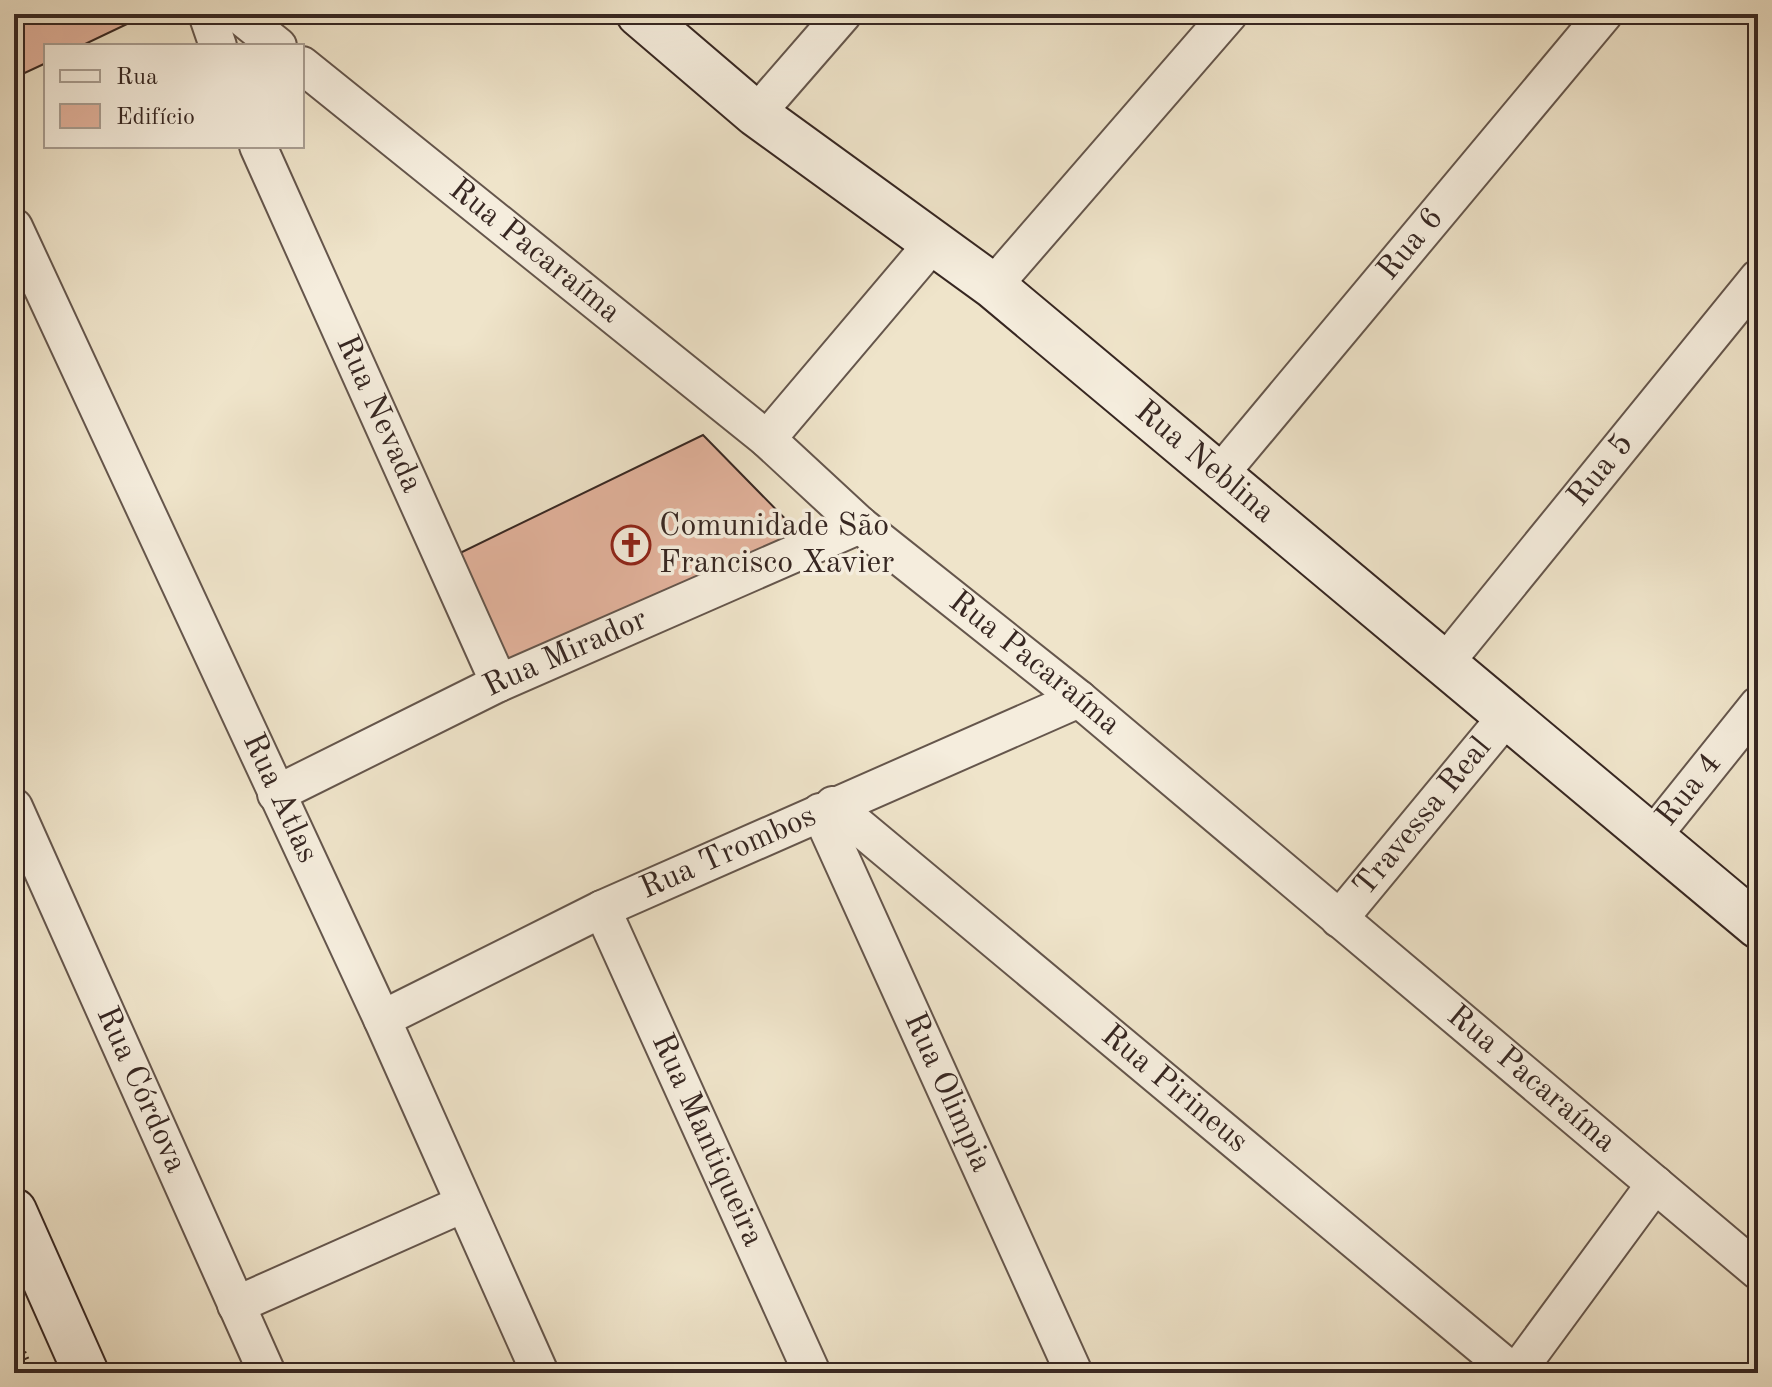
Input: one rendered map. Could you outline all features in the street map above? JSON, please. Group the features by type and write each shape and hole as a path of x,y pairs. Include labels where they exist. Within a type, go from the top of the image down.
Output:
{"street":[{"path":"207,14 217,44"},
{"path":"238,14 276,44"},
{"name":"Rua Neblina","path":"639,14 756,114 993,286 1758,926"},
{"path":"756,114 843,14"},
{"path":"993,286 1229,14"},
{"name":"Rua 6","path":"1219,475 1604,14"},
{"name":"Rua Pacaraíma","path":"304,67 767,439 860,525 1079,699 1758,1271"},
{"name":"Rua Nevada","path":"259,148 499,683"},
{"name":"Rua Atlas","path":"14,227 23,275 382,1019 540,1373"},
{"path":"767,439 933,243"},
{"name":"Rua 5","path":"1445,663 1758,278"},
{"name":"Rua Mirador","path":"276,794 499,683 860,525"},
{"name":"Rua Trombos","path":"382,1019 602,909 1079,699"},
{"name":"Rua 4","path":"1652,837 1758,705"},
{"name":"Travessa Real","path":"1339,919 1507,716"},
{"name":"Rua Córdova","path":"14,807 267,1373"},
{"name":"Rua Olimpia","path":"827,808 1074,1373"},
{"name":"Rua Pirineus","path":"827,808 1515,1373"},
{"name":"Rua Mantiqueira","path":"602,909 812,1373"},
{"path":"1515,1373 1655,1184"},
{"path":"236,1305 463,1204"},
{"path":"14,1211 86,1373"}],"path":[{"path":"14,1330 33,1373"}],"building":[{"path":"25,14 148,14 85,44 44,44 44,64 14,78 14,19"},
{"name":"Comunidade São Francisco Xavier","path":"703,435 803,537 511,667 460,553"}],"place":[{"name":"Comunidade São Francisco Xavier","path":"631,545"}]}
